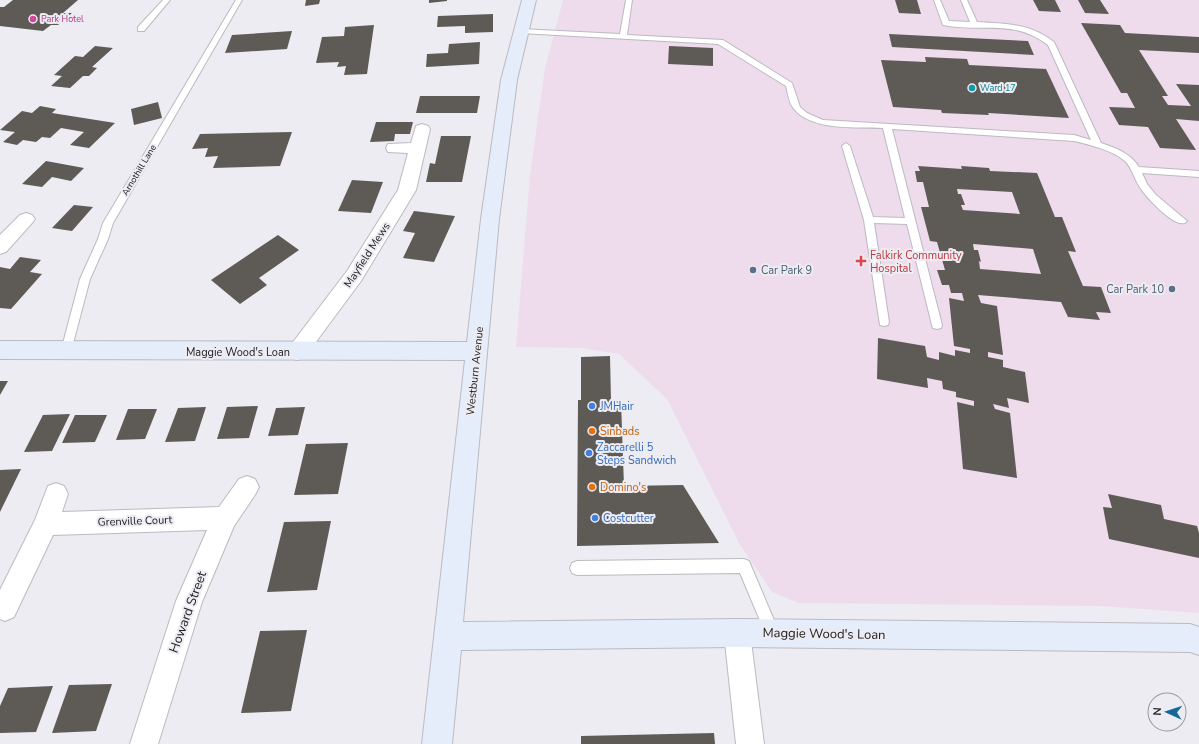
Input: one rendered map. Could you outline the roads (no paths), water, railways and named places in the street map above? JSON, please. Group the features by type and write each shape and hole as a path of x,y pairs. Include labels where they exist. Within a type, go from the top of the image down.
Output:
{"street":[{"name":"Westburn Avenue","path":"437,744 490,219 509,80 520,31 529,0"},
{"name":"Mayfield Mews","path":"297,352 354,276 407,190 422,129"},
{"path":"394,148 418,148"},
{"path":"0,247 26,219"},
{"name":"Maggie Wood's Loan","path":"0,350 297,352 476,351"},
{"name":"Howard Street","path":"144,744 189,601 225,518 247,487"},
{"path":"5,608 46,524 56,494"},
{"name":"Grenville Court","path":"46,524 225,518"},
{"name":"Maggie Wood's Loan","path":"449,636 737,633 1190,638 1199,641"},
{"path":"737,633 750,744"}],"lane":[{"path":"141,29 167,0"},
{"name":"Arnothill Lane","path":"66,351 85,279 108,223 239,0"},
{"path":"623,36 629,0"},
{"path":"937,0 946,23 1014,26 1037,34 1050,44 1055,51 1097,144"},
{"path":"964,0 974,24"},
{"path":"520,31 720,42 789,85 793,102 800,112 822,122 1074,138 1097,144 1128,158 1136,170 1144,188 1155,200 1182,221"},
{"path":"887,126 936,325"},
{"path":"846,146 868,220 884,322"},
{"path":"1136,170 1199,174"},
{"path":"868,220 911,221"},
{"path":"577,568 744,566 773,634"}],"place":[{"name":"Park Hotel","path":"33,19"},
{"name":"Ward 17","path":"972,88"},
{"name":"Falkirk Community Hospital","path":"861,261"},
{"name":"Car Park 9","path":"753,270"},
{"name":"Car Park 10","path":"1172,289"},
{"name":"JMHair","path":"592,406"},
{"name":"Sinbads","path":"592,431"},
{"name":"Zaccarelli 5 Steps Sandwich","path":"589,453"},
{"name":"Domino's","path":"592,487"},
{"name":"Costcutter","path":"595,518"}]}
